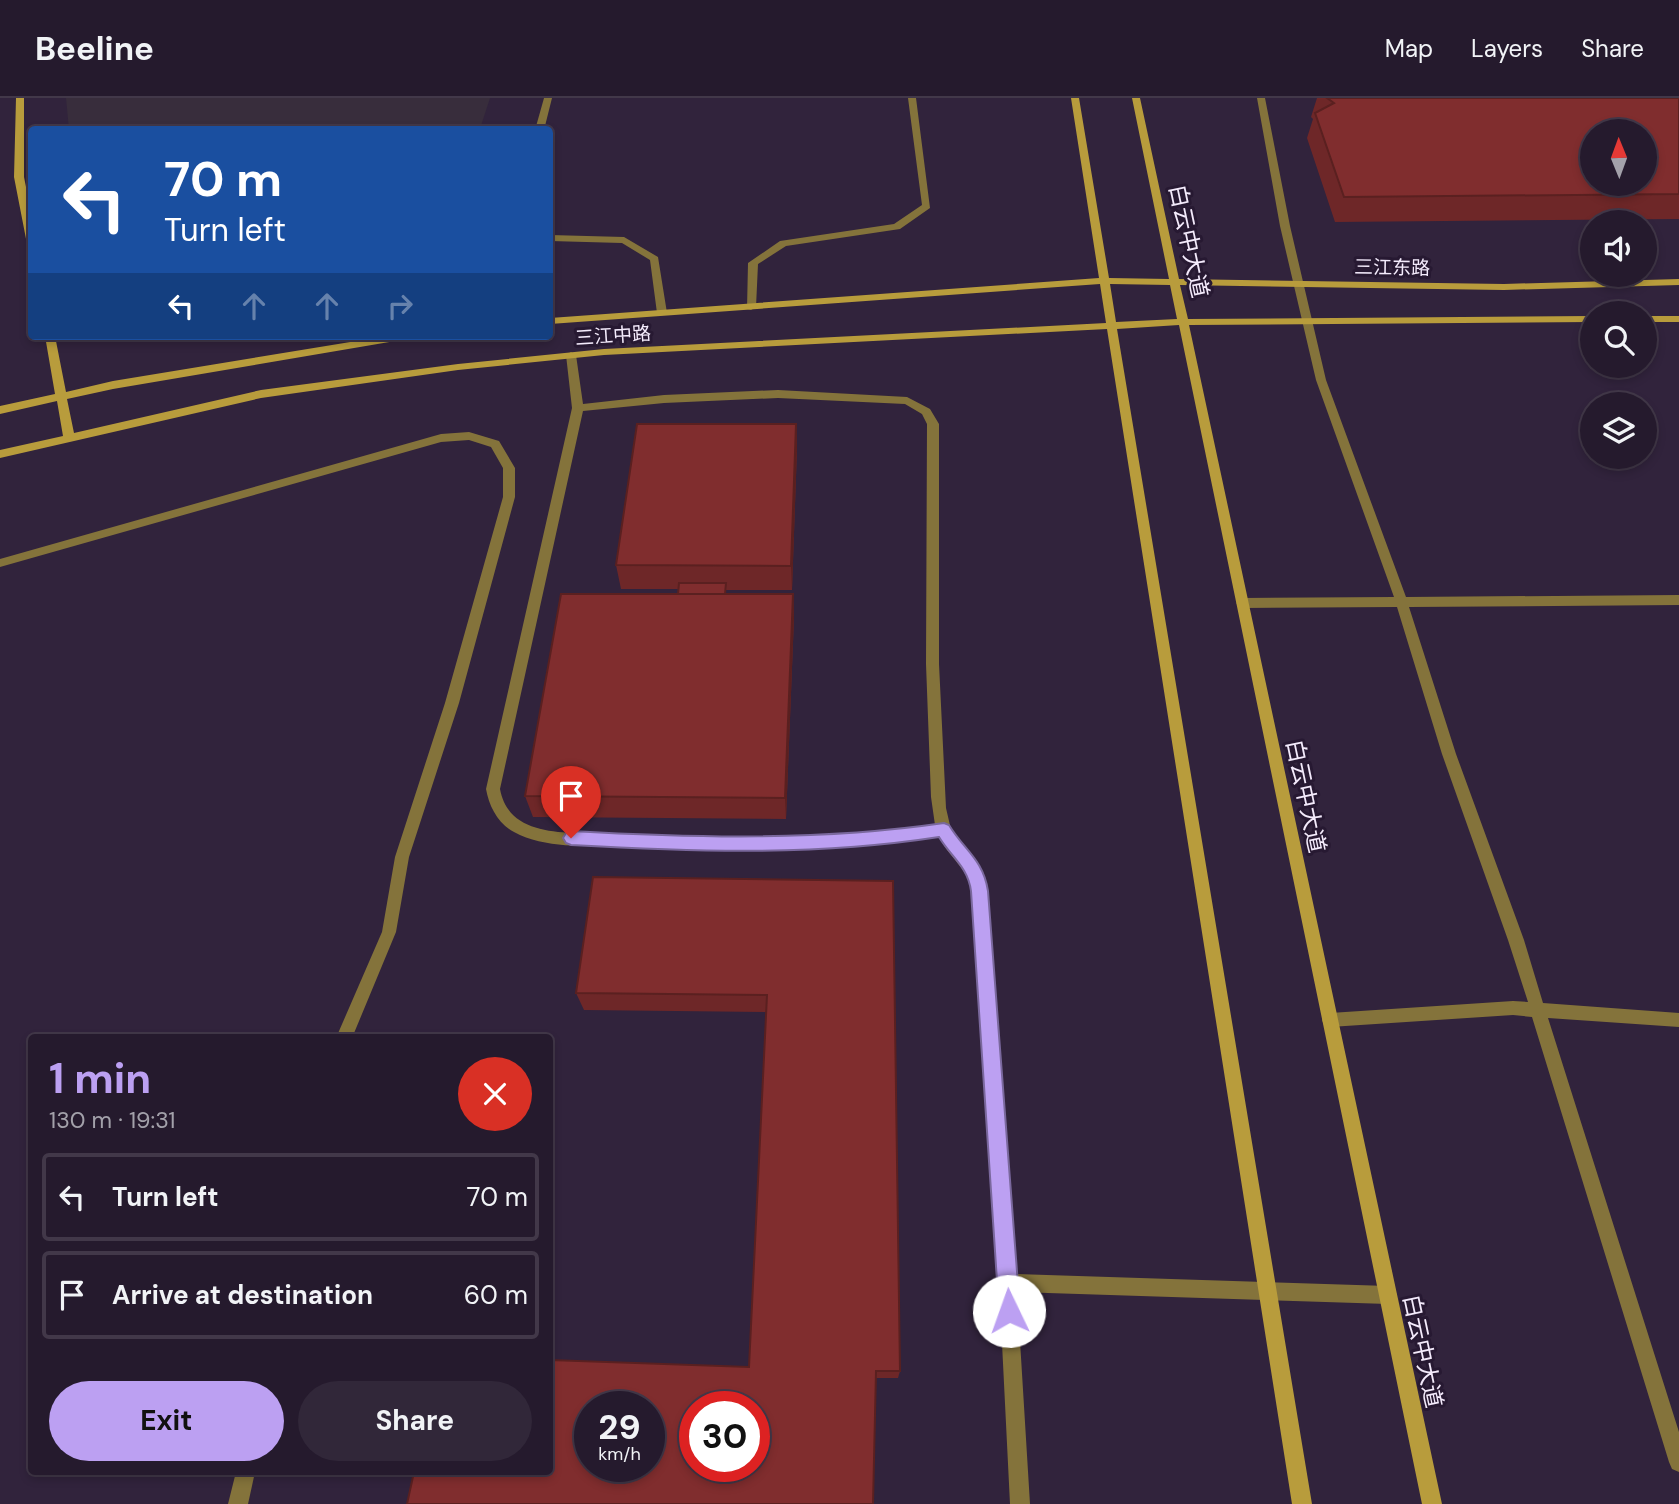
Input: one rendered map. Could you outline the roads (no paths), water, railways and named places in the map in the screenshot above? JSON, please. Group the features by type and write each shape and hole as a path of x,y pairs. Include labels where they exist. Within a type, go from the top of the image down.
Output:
{"main road":[{"path":"20,98 19,177 28,223"},
{"path":"1075,98 1302,1504"},
{"name":"白云中大道","path":"1136,98 1432,1504"},
{"name":"三江中路","path":"553,321 1104,281"},
{"name":"三江东路","path":"1104,281 1504,287 1679,282"},
{"path":"1112,327 1183,322 1580,319"},
{"path":"1657,319 1679,319"},
{"name":"三江中路","path":"0,454 261,394 458,367 571,355 1112,327"},
{"path":"51,340 69,439"},
{"path":"0,410 113,385 383,340"}],"street":[{"path":"540,126 548,98"},
{"path":"751,307 754,263 783,243 897,227 927,206 912,98"},
{"path":"1261,98 1285,226 1321,380 1402,603 1449,754 1516,940 1679,1462"},
{"path":"553,238 624,240 655,259 662,313"},
{"path":"571,355 578,408 493,789 495,803 503,814 520,829 547,837 692,845 824,843 944,830"},
{"path":"578,408 664,399 778,394 907,401 926,412 933,424 933,710 944,830 953,846 969,861 977,874 980,891 1008,1283 1020,1504"},
{"path":"0,563 441,438 469,436 495,444 509,468 509,497 489,579 408,835 389,932 346,1034"},
{"path":"1242,603 1679,600"},
{"path":"1330,1020 1513,1008 1679,1020"},
{"path":"1008,1283 1388,1295"},
{"path":"238,1504 244,1475"}]}
